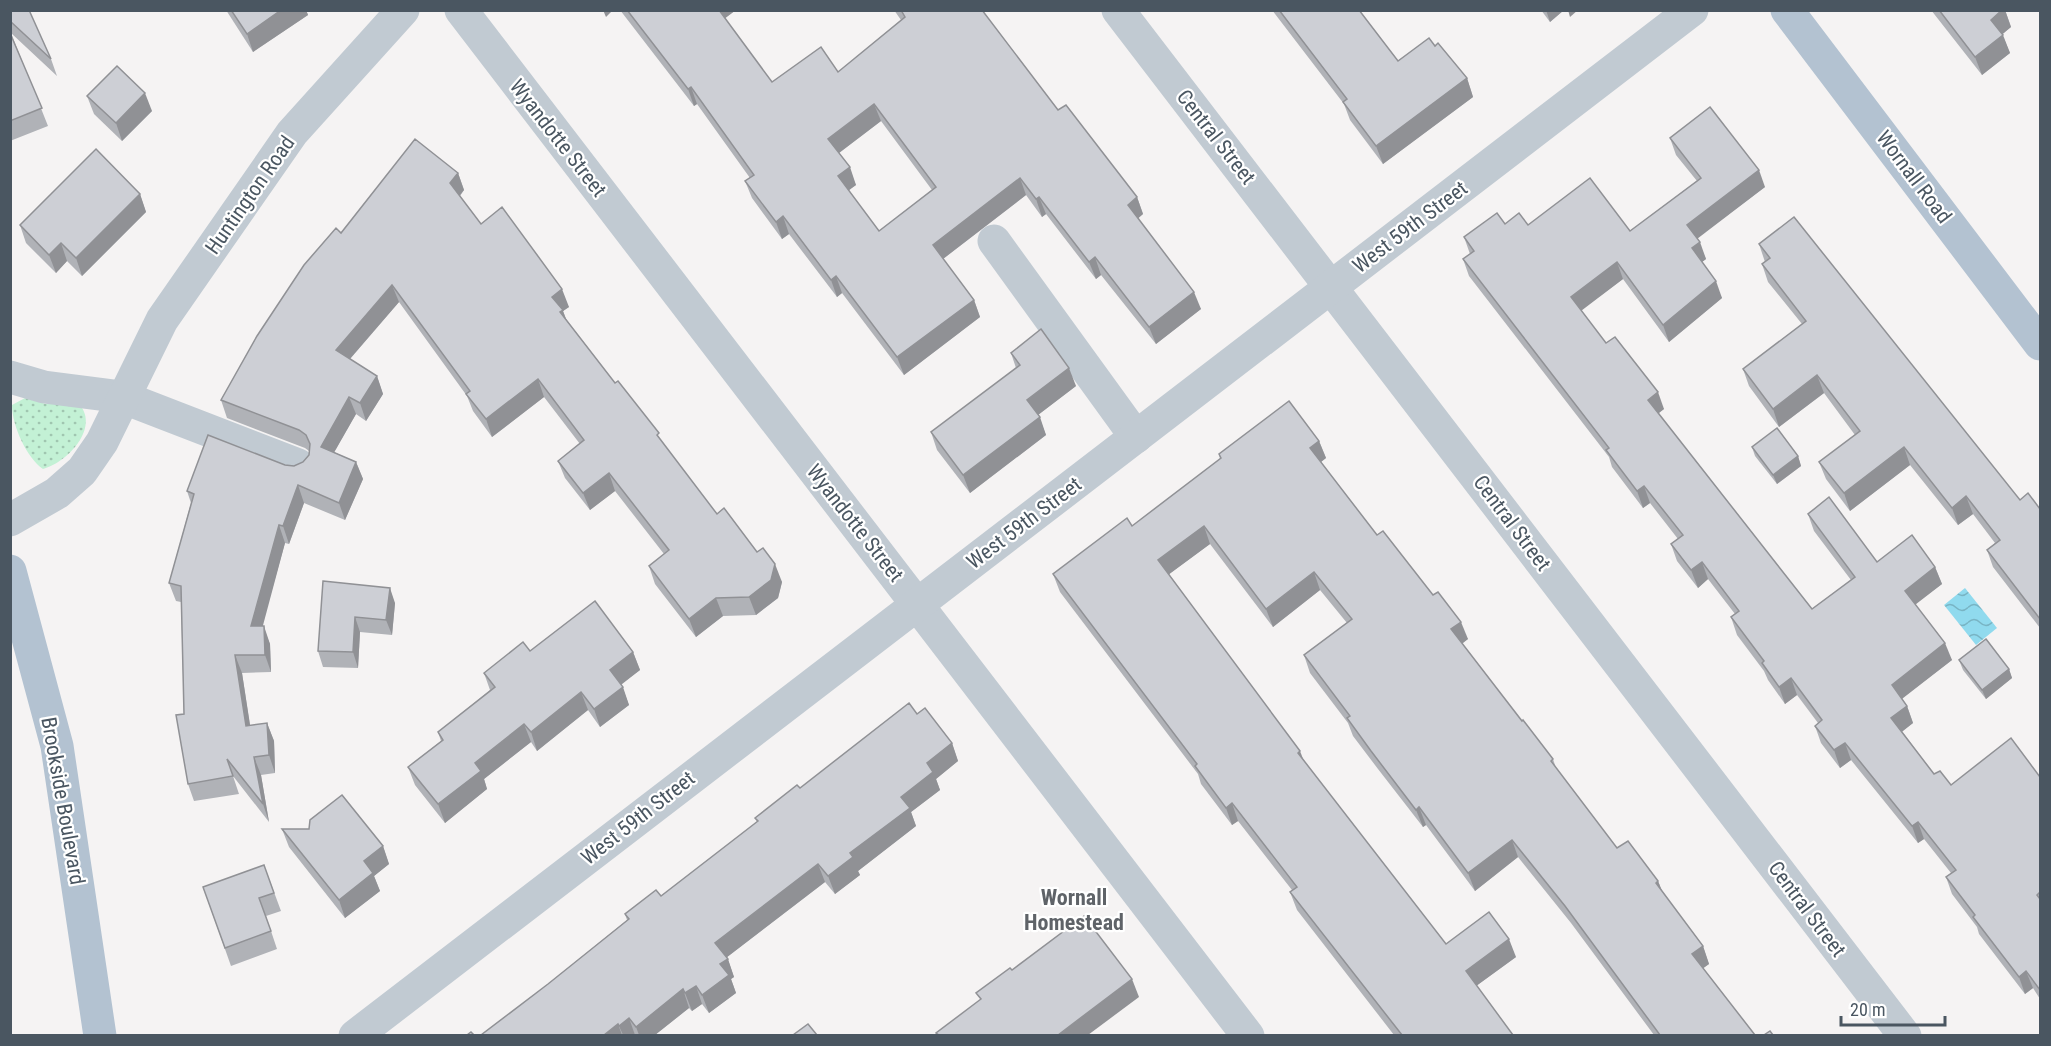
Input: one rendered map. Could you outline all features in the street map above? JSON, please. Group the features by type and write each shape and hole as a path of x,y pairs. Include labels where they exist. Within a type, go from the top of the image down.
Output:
{"main road":[{"name":"Wornall Road","path":"1787,10 2040,344"},
{"name":"Brookside Boulevard","path":"10,571 57,746 100,1035"}],"street":[{"name":"Huntington Road","path":"10,520 57,493 82,471 102,442 122,397 162,320 292,133 403,10"},
{"name":"Wyandotte Street","path":"461,10 1248,1035"},
{"name":"Central Street","path":"1119,10 1905,1035"},
{"name":"West 59th Street","path":"355,1035 1692,10"},
{"path":"994,241 1136,437"},
{"path":"10,377 44,387 122,397 297,465"}],"green space":[{"path":"25,398 46,404 77,402 84,411 86,421 79,442 63,459 43,469 26,449 15,422 12,405"}],"water":[{"path":"1965,588 1997,628 1976,645 1944,605"}],"building":[{"path":"10,10 29,10 51,59 10,21"},
{"path":"231,10 281,10 247,34"},
{"path":"627,10 719,10 772,82 821,47 838,72 905,17 901,10 982,10 1058,110 1066,105 1137,197 1128,205 1194,292 1149,327 1095,257 1089,262 1039,197 1036,199 1020,178 933,245 974,300 897,357 836,276 831,280 783,216 776,222 745,181 754,175 691,87 688,89","holes":["874,104 936,187 879,231 838,176 850,167 828,139"]},
{"path":"1279,10 1359,10 1398,61 1429,38 1435,46 1438,43 1467,78 1376,146 1343,102 1347,99"},
{"path":"1939,10 2002,10 1991,20 2003,35 1975,57"},
{"path":"10,33 42,108 10,121"},
{"path":"117,66 145,93 116,123 87,96"},
{"path":"1710,107 1759,170 1687,225 1700,242 1692,248 1716,281 1663,325 1617,262 1571,297 1606,343 1615,337 1658,392 1648,400 1812,609 1855,577 1808,514 1829,497 1877,562 1912,535 1935,567 1905,591 1945,643 1892,685 1907,706 1891,718 1934,774 1940,771 1951,785 2011,738 2040,777 2040,892 2037,895 2040,899 2040,990 2026,971 2019,977 1973,917 1975,915 1946,877 1956,870 1918,822 1912,826 1845,743 1834,750 1815,726 1822,720 1791,678 1779,687 1762,663 1764,661 1731,617 1739,611 1702,562 1691,570 1671,544 1683,535 1644,486 1637,491 1606,450 1609,448 1463,259 1474,251 1464,237 1497,213 1505,224 1519,213 1528,225 1590,178 1630,231 1701,178 1670,138"},
{"path":"415,139 458,173 450,183 481,224 502,207 562,289 552,297 563,310 560,312 615,383 618,381 659,433 657,435 717,514 724,508 757,552 763,548 775,564 771,580 749,597 716,598 689,619 649,566 669,550 609,473 583,493 558,461 584,440 538,379 486,419 466,394 470,391 392,285 336,350 377,376 360,403 349,397 321,447 356,462 339,503 298,485 283,526 279,525 251,626 264,626 265,655 235,655 246,726 267,723 269,755 254,757 263,804 227,759 233,776 188,784 176,715 184,714 181,586 169,583 194,494 187,491 208,435 285,465 294,466 303,462 309,455 310,444 306,435 299,430 221,400 257,336 304,265 336,228 341,233"},
{"path":"96,149 140,194 76,258 61,243 49,255 20,225"},
{"path":"1794,217 2020,500 2028,493 2040,509 2040,619 1987,550 2000,540 1966,496 1952,508 1904,447 1844,493 1819,462 1860,431 1817,375 1773,409 1743,369 1806,321 1762,264 1770,258 1759,244"},
{"path":"1041,329 1069,368 1027,400 1040,417 963,475 931,432 1020,365 1011,353"},
{"path":"1289,401 1319,441 1310,448 1377,535 1383,531 1433,595 1438,592 1461,622 1451,629 1553,759 1551,761 1617,848 1628,841 1658,881 1656,883 1703,946 1692,954 1755,1035 1660,1035 1565,906 1512,840 1468,873 1419,807 1416,810 1371,751 1347,718 1350,716 1304,655 1352,619 1314,572 1266,609 1204,526 1158,560 1300,751 1298,753 1446,944 1489,912 1509,939 1466,971 1513,1035 1402,1035 1290,892 1297,887 1232,803 1226,808 1195,766 1197,764 1053,574 1127,518 1132,526 1221,458 1219,454"},
{"path":"1777,428 1798,456 1773,475 1752,447"},
{"path":"323,581 390,588 386,620 355,617 353,652 318,651"},
{"path":"595,601 633,652 610,670 623,687 594,709 581,692 531,732 524,724 475,763 481,771 438,804 408,767 443,740 438,732 495,687 484,673 523,642 530,651"},
{"path":"1986,639 2009,669 1982,690 1959,660"},
{"path":"909,703 917,714 925,708 952,743 927,763 933,772 901,797 910,808 850,853 853,857 828,876 818,864 715,943 728,959 720,964 729,975 702,995 696,986 685,993 683,989 636,1027 629,1018 604,1035 481,1035 629,919 625,914 656,890 661,896 758,821 755,818 797,785 800,788"},
{"path":"342,795 383,846 364,861 373,873 339,900 282,829 309,829 310,820"},
{"path":"264,865 274,893 259,898 271,931 225,948 203,887"},
{"path":"1084,916 1132,979 1058,1035 939,1035 936,1033 981,999 976,993 1010,968 1012,970"},
{"path":"808,1024 817,1035 793,1035"}],"district":[{"name":"Wornall Homestead","path":"1074,910"}]}
